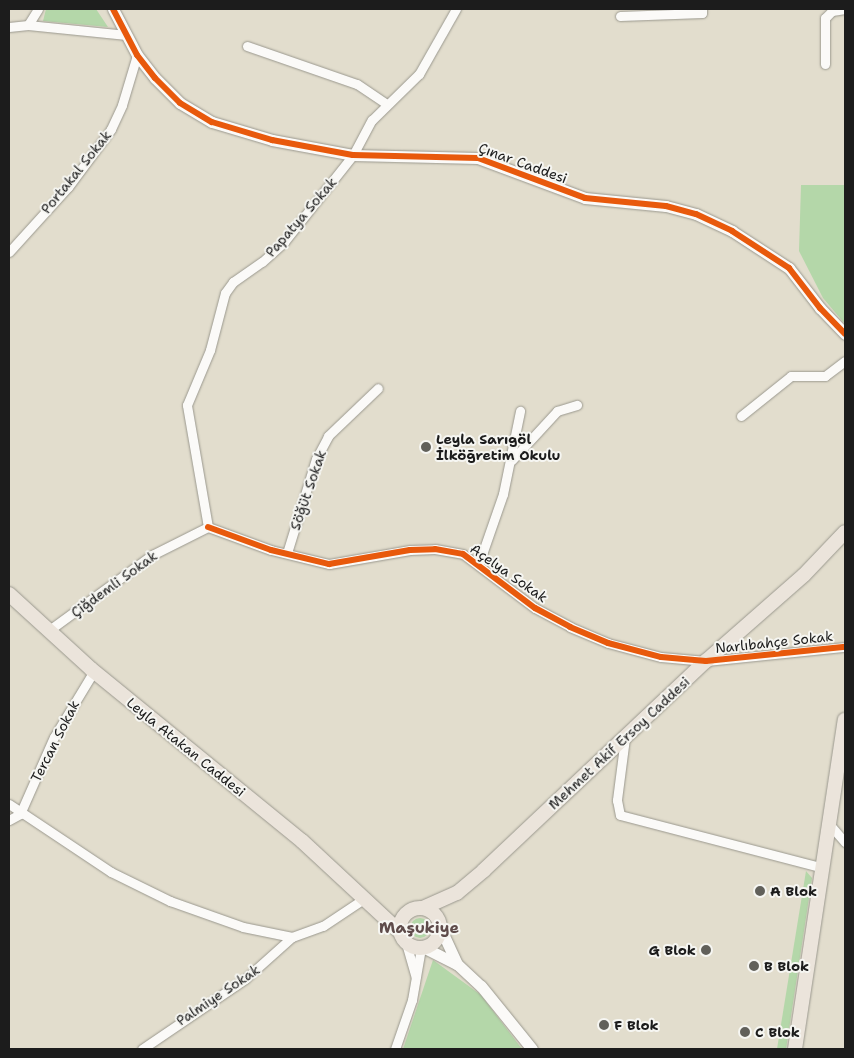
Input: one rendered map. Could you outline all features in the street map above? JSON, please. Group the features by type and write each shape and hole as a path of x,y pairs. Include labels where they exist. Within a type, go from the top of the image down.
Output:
{"main road":[{"name":"Mehmet Akif Ersoy Caddesi","path":"457,892 706,661 804,575 845,532"},
{"name":"Leyla Atakan Caddesi","path":"9,594 94,671 302,841 365,898"},
{"path":"795,1049 845,720"},
{"path":"365,898 390,910 407,913 457,892"},
{"path":"365,898 403,938 423,948 436,940 439,924 457,892"},
{"path":"422,908 439,924"},
{"path":"403,938 400,924 407,913"}],"street":[{"path":"28,25 38,9"},
{"name":"Çınar Caddesi","path":"113,9 137,55 180,103 212,122 272,140 353,155 478,158 585,198 666,206 696,214 732,231 789,268 820,308 845,334"},
{"name":"Papatya Sokak","path":"208,527 187,405 210,350 224,293 233,282 262,262 284,242 353,155 367,128 387,104 418,74 456,9"},
{"path":"620,16 702,13 702,9"},
{"path":"825,64 826,18 832,11 845,9"},
{"path":"9,27 28,25 126,35"},
{"path":"247,46 357,84 387,104"},
{"name":"Portakal Sokak","path":"9,252 68,187 108,134 122,105 137,55"},
{"path":"740,416 783,380 796,375 825,376 845,361"},
{"name":"Söğüt Sokak","path":"287,553 316,458 328,436 378,388"},
{"path":"512,460 557,411 577,405"},
{"path":"479,563 512,460 520,412"},
{"name":"Açelya Sokak","path":"208,527 287,553 329,564 435,549 463,554 479,563 535,608 588,635 635,651 706,661"},
{"name":"Çiğdemli Sokak","path":"48,631 152,555 208,527"},
{"name":"Narlıbahçe Sokak","path":"706,661 845,647"},
{"name":"Tercan Sokak","path":"20,814 54,737 94,671"},
{"path":"625,738 617,800 620,815 823,868"},
{"path":"9,804 20,814 111,872 170,901 243,927 292,938 323,926 365,898"},
{"path":"9,820 20,814"},
{"path":"830,825 845,842"},
{"path":"439,924 457,964"},
{"name":"Palmiye Sokak","path":"142,1049 245,979 292,938"},
{"path":"403,938 417,979"},
{"path":"395,1049 417,979 423,948 457,964 493,999 532,1049"}],"green space":[{"path":"46,9 96,9 108,27 43,21"},
{"path":"801,185 845,185 845,324 823,298 799,251"},
{"path":"806,871 812,878 786,1049 777,1049"},
{"path":"420,918 427,921 430,928 427,935 420,938 413,935 410,928 413,921"},
{"path":"433,960 481,995 522,1049 403,1049"}],"cycle path":[{"path":"113,9 137,55 155,78 180,103 212,122 272,140 353,155 478,158 585,198 666,206 696,214 732,231 789,268 820,308 845,334"},
{"path":"208,527 271,550 329,564 410,550 435,549 463,554 535,608 570,627 608,643 661,657 706,661 845,647"}],"place":[{"name":"Leyla Sarıgöl İlköğretim Okulu","path":"426,447"},
{"name":"A Blok","path":"760,891"},
{"name":"G Blok","path":"706,950"},
{"name":"B Blok","path":"754,966"},
{"name":"F Blok","path":"604,1025"},
{"name":"C Blok","path":"745,1032"}],"district":[{"name":"Maşukiye","path":"419,928"}]}
